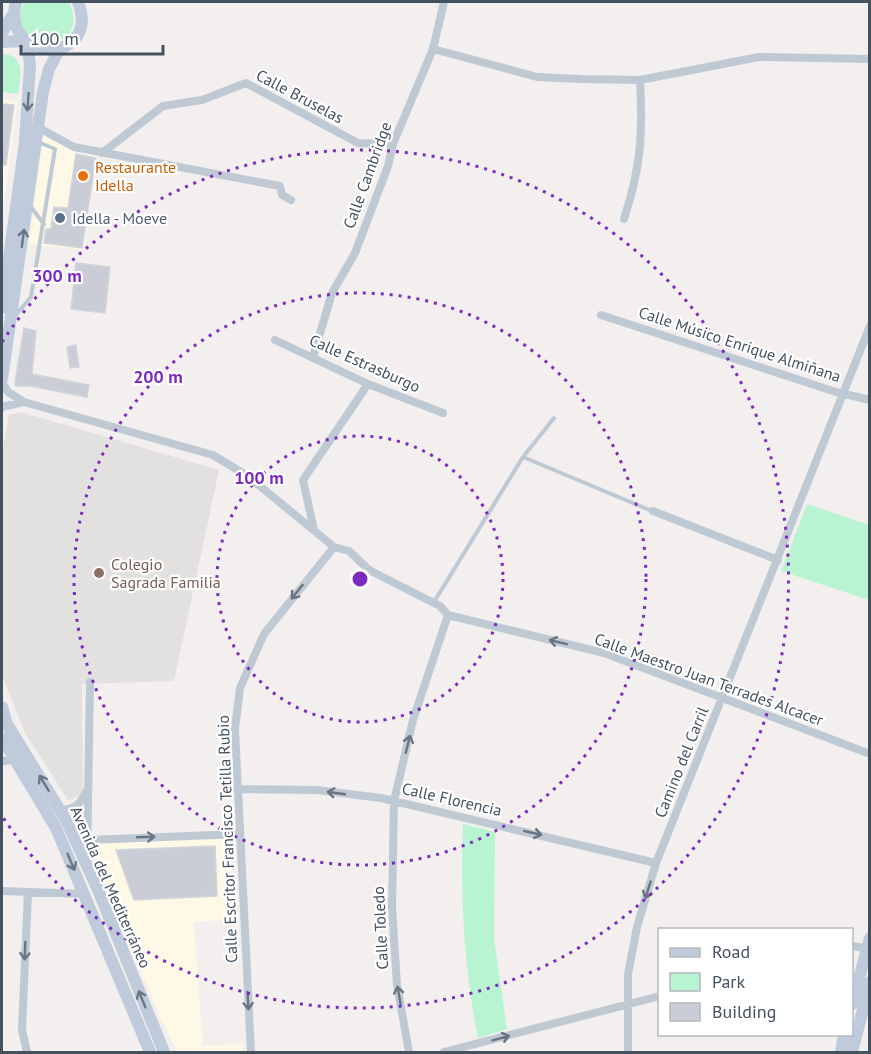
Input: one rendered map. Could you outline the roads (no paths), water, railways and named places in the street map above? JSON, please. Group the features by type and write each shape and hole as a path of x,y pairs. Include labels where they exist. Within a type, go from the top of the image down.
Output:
{"street":[{"path":"78,2 81,15"},
{"path":"2,380 49,69 60,48 76,35 81,15 89,2"},
{"name":"Calle Cambridge","path":"313,357 332,293 355,253 388,166 393,144 433,49 444,2"},
{"path":"14,6 17,33 25,42 37,49 60,48"},
{"path":"2,33 14,6"},
{"path":"2,42 25,42"},
{"path":"2,308 6,254 25,142 30,65 25,42"},
{"path":"433,49 537,77 640,80 759,57 870,59"},
{"path":"624,219 634,188 643,133 640,80"},
{"name":"Calle Bruselas","path":"102,153 163,106 202,100 246,83 358,143 393,144"},
{"path":"39,128 74,147 280,186 282,195 291,200"},
{"name":"Calle Músico Enrique Almiñana","path":"601,315 825,389 870,400"},
{"name":"Camino del Carril","path":"628,1053 628,974 637,927 656,863 870,326"},
{"name":"Calle Estrasburgo","path":"275,340 368,384 443,412"},
{"name":"Calle Maestro Juan Terrades Alcacer","path":"2,380 8,392 24,402 213,455 249,477 334,547 349,551 369,570 433,603 448,615 604,653 870,754"},
{"path":"314,530 303,480 368,384"},
{"name":"Calle Maestro Juan Terrades Alcacer","path":"2,407 24,402"},
{"path":"653,511 778,560"},
{"name":"Calle Escritor Francisco Tetilla Rubio","path":"251,1053 235,729 240,688 264,634 334,547"},
{"name":"Calle Toledo","path":"409,1053 398,985 392,907 394,801 413,720 448,615"},
{"path":"87,865 90,682"},
{"name":"Avenida del Mediterráneo","path":"2,707 7,724 60,810 87,865 164,1053"},
{"name":"Avenida del Mediterráneo","path":"2,738 56,828 150,1053"},
{"path":"2,761 15,760"},
{"path":"60,810 70,810 80,804 90,786"},
{"name":"Calle Florencia","path":"237,789 317,790 394,801 656,863"},
{"path":"87,840 239,834"},
{"path":"2,891 85,894"},
{"path":"27,1053 22,1030 28,892"},
{"path":"853,946 868,945 853,1000"},
{"path":"852,1053 870,982"},
{"path":"444,1053 658,997"},
{"path":"841,1053 844,1036"}],"lane":[{"path":"10,321 31,297 44,225 55,148 37,142"},
{"path":"28,204 44,225"},
{"path":"433,603 523,457 554,418"},
{"path":"523,457 653,511"}],"place":[{"name":"Restaurante Idella","path":"83,176"},
{"name":"Idella - Moeve","path":"60,218"},
{"name":"Colegio Sagrada Familia","path":"99,573"}]}
